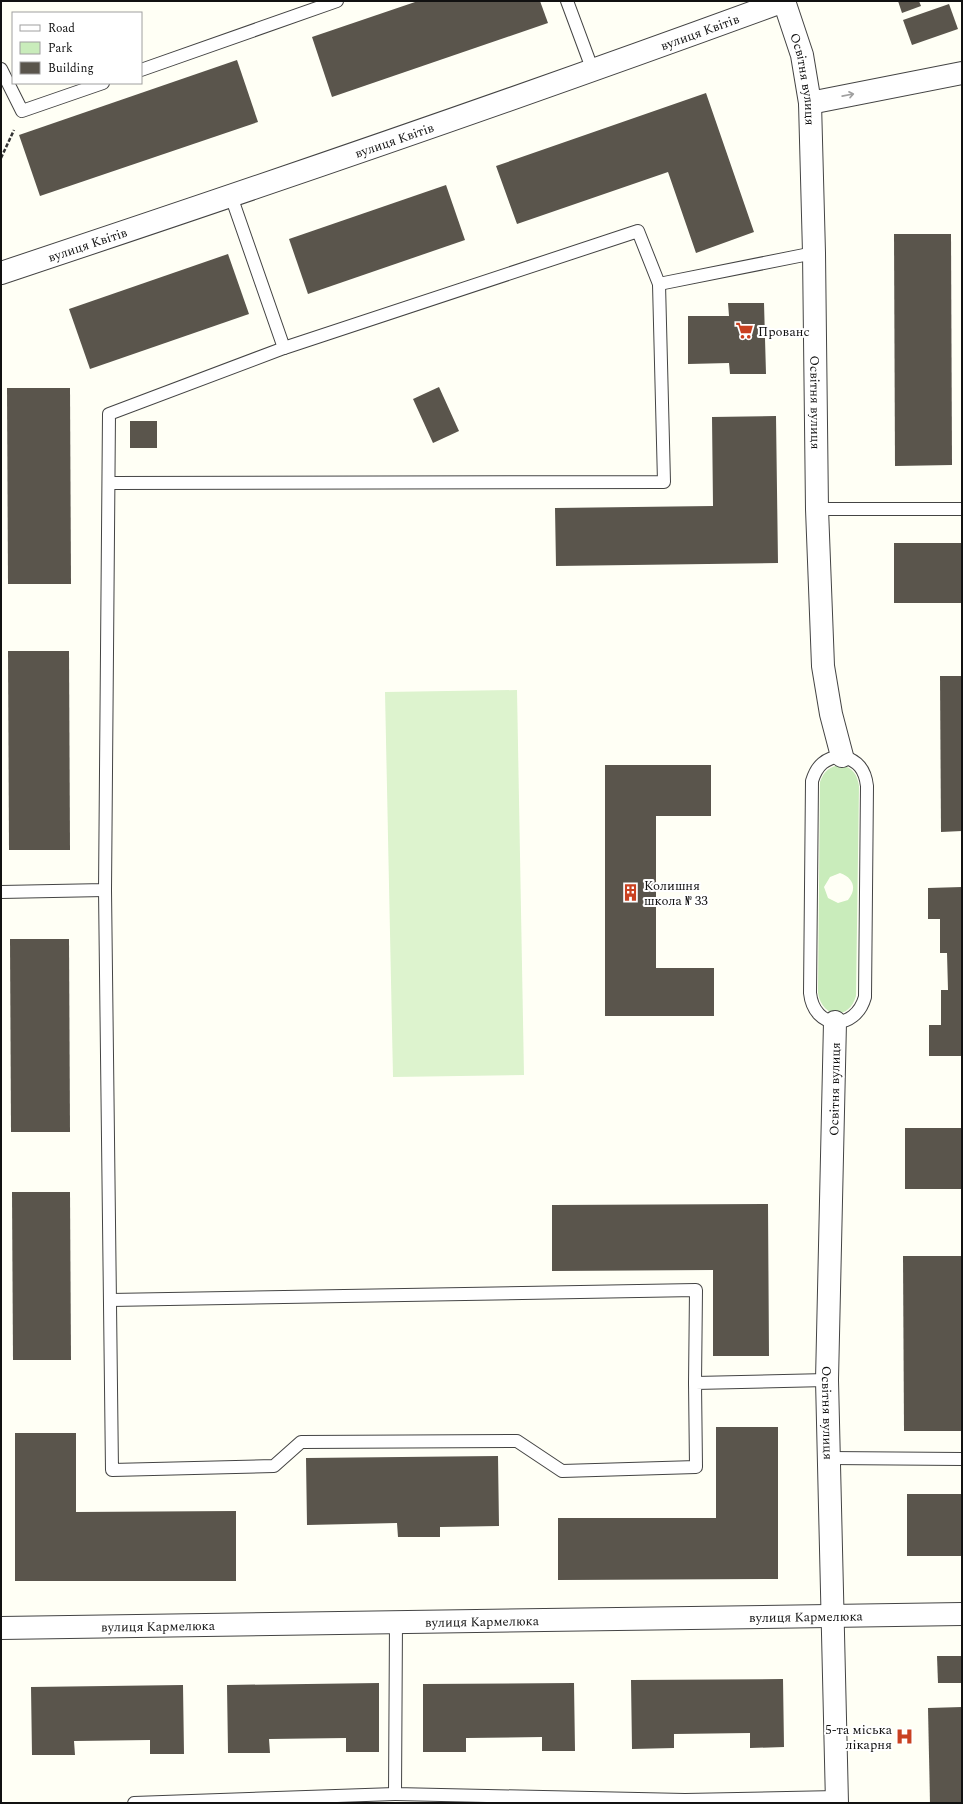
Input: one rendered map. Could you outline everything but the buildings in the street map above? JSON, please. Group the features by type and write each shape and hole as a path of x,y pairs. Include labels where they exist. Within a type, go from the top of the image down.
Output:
{"street":[{"name":"вулиця Квітів","path":"1,273 231,196 593,71 784,1"},
{"name":"Освітня вулиця","path":"784,1 802,55 810,103 814,253 817,509 823,666 831,714 842,756"},
{"path":"810,103 962,73"},
{"name":"Освітня вулиця","path":"835,1022 828,1380 837,1800"},
{"name":"вулиця Кармелюка","path":"1,1628 962,1614"}],"lane":[{"path":"142,70 337,1"},
{"path":"567,1 593,71"},
{"path":"1,69 22,111 100,84"},
{"path":"231,196 284,348"},
{"path":"109,483 664,482 658,284 638,231 284,348 109,414 105,890 112,1470 274,1466 301,1442 517,1441 562,1471 696,1467 696,1290 110,1300"},
{"path":"658,284 814,253"},
{"path":"817,509 962,509"},
{"path":"842,756 853,759 861,766 866,776 867,786 865,997 862,1007 855,1016 846,1021 835,1022 825,1019 816,1012 811,1002 810,993 812,781 815,771 822,763 831,757 842,756"},
{"path":"1,892 105,890"},
{"path":"695,1384 828,1380"},
{"path":"829,1458 962,1459"},
{"path":"395,1794 396,1622"},
{"path":"134,1803 395,1794 685,1802 837,1800"}],"path":[{"path":"1,158 22,111"}],"green space":[{"path":"517,690 524,1075 393,1077 385,692"},
{"path":"841,765 854,772 859,786 856,996 853,1004 848,1010 842,1013 830,1012 825,1008 820,1001 818,993 820,782 823,775 828,770","holes":["840,873 845,875 853,884 853,892 848,900 838,903 828,898 824,887 830,877"]}],"place":[{"name":"Прованс","path":"745,331"},
{"name":"Колишня школа № 33","path":"631,892"},
{"name":"5-та міська лікарня","path":"905,1736"}]}
